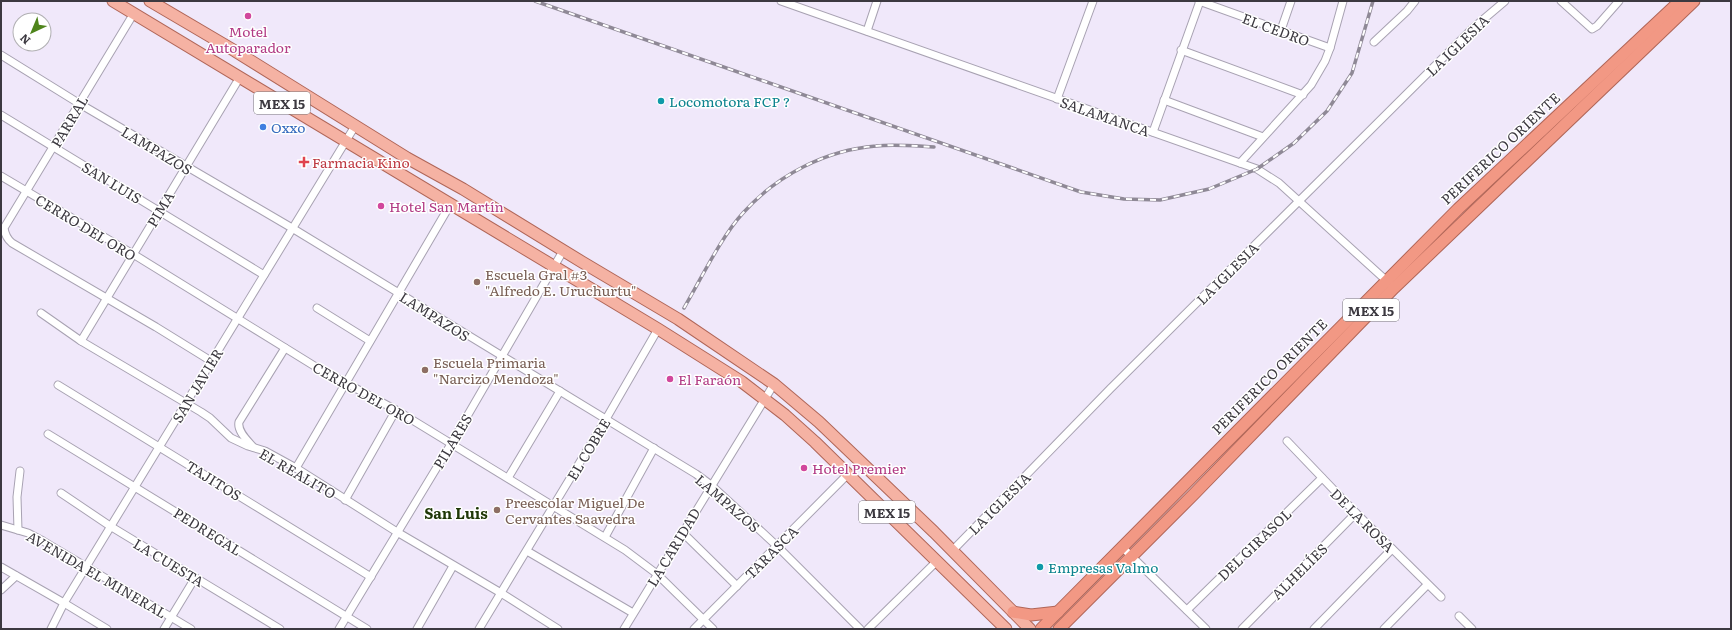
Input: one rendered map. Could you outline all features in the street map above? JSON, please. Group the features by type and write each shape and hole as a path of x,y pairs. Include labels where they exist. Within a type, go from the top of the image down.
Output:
{"highway":[{"name":"PERIFERICO ORIENTE","path":"1041,629 1458,209 1680,1"},
{"name":"PERIFERICO ORIENTE","path":"1062,627 1394,288 1694,1"},
{"path":"1013,612 1031,615 1058,612"}],"main road":[{"name":"MEX 15","path":"113,1 717,365 764,400 815,442 1006,629"},
{"name":"MEX 15","path":"150,1 241,55 355,126 678,319 774,384 819,422 952,550 1030,629"}],"street":[{"name":"SALAMANCA","path":"781,1 1257,168 1299,201 1394,288"},
{"path":"867,31 877,1"},
{"path":"1057,99 1093,1"},
{"path":"1153,132 1199,1"},
{"name":"EL CEDRO","path":"1199,1 1330,48"},
{"path":"1281,30 1291,1"},
{"path":"1240,163 1303,95 1319,72 1330,48 1343,1"},
{"path":"1374,42 1407,11 1415,1"},
{"name":"LA IGLESIA","path":"952,550 1110,389 1472,29 1506,1"},
{"path":"1561,1 1592,28 1597,26 1619,1"},
{"name":"PARRAL","path":"106,298 12,243 4,234 4,228 134,13"},
{"path":"1181,50 1303,95"},
{"name":"LAMPAZOS","path":"1,55 80,104 292,228 696,474 711,485 777,546 860,629"},
{"name":"PIMA","path":"81,341 240,77"},
{"path":"1164,100 1263,137"},
{"name":"SAN LUIS","path":"1,115 264,275"},
{"name":"SAN JAVIER","path":"51,629 64,602 355,126"},
{"name":"CERRO DEL ORO","path":"1,176 133,254 285,348 396,410 626,550 657,574 713,629"},
{"path":"296,468 450,205"},
{"name":"PILARES","path":"339,629 451,444 563,251"},
{"path":"106,298 211,361"},
{"path":"317,308 370,341"},
{"name":"EL REALITO","path":"41,313 81,341 210,418 231,438 265,451 296,468 397,532 501,593 558,629"},
{"name":"EL COBRE","path":"479,629 606,419 658,329"},
{"path":"253,447 240,431 238,426 239,422 285,348"},
{"name":"LA CARIDAD","path":"624,629 774,384"},
{"name":"TAJITOS","path":"58,385 370,577"},
{"path":"508,478 560,391"},
{"path":"345,500 396,410"},
{"name":"PEDREGAL","path":"48,434 367,629"},
{"name":"DE LA ROSA","path":"1287,441 1356,514 1441,597"},
{"path":"605,537 654,448"},
{"path":"18,530 17,497 20,471"},
{"name":"TARASCA","path":"694,629 848,474"},
{"name":"DEL GIRASOL","path":"1187,610 1322,478"},
{"name":"LA CUESTA","path":"61,493 110,526 280,629"},
{"name":"ALHELÍES","path":"1242,629 1356,514"},
{"name":"AVENIDA EL MINERAL","path":"1,526 18,530 43,541 192,629"},
{"path":"682,532 737,586"},
{"path":"1122,547 1206,629"},
{"path":"1314,629 1392,549"},
{"path":"527,550 634,613"},
{"path":"868,629 937,561"},
{"path":"417,629 453,566"},
{"path":"1,567 64,602 107,629"},
{"path":"1,590 16,576"},
{"path":"164,629 195,578"},
{"path":"1384,629 1427,584"},
{"path":"1459,616 1472,629"}],"railway":[{"path":"535,1 1081,192 1124,199 1160,200 1209,189 1257,169 1294,143 1327,111 1352,73 1373,1"},
{"path":"684,308 719,246 735,223 756,199 787,176 821,159 857,148 890,145 934,147"}],"place":[{"name":"Motel Autoparador","path":"248,16"},
{"name":"Locomotora FCP ?","path":"661,101"},
{"name":"Oxxo","path":"263,127"},
{"name":"Farmacia Kino","path":"304,162"},
{"name":"Hotel San Martín","path":"381,206"},
{"name":"Escuela Gral #3 \"Alfredo E. Uruchurtu\"","path":"477,282"},
{"name":"Escuela Primaria \"Narcizo Mendoza\"","path":"425,370"},
{"name":"El Faraón","path":"670,379"},
{"name":"Hotel Premier","path":"804,468"},
{"name":"Preescolar Miguel De Cervantes Saavedra","path":"497,510"},
{"name":"Empresas Valmo","path":"1040,567"}],"district":[{"name":"San Luis","path":"456,512"}]}
